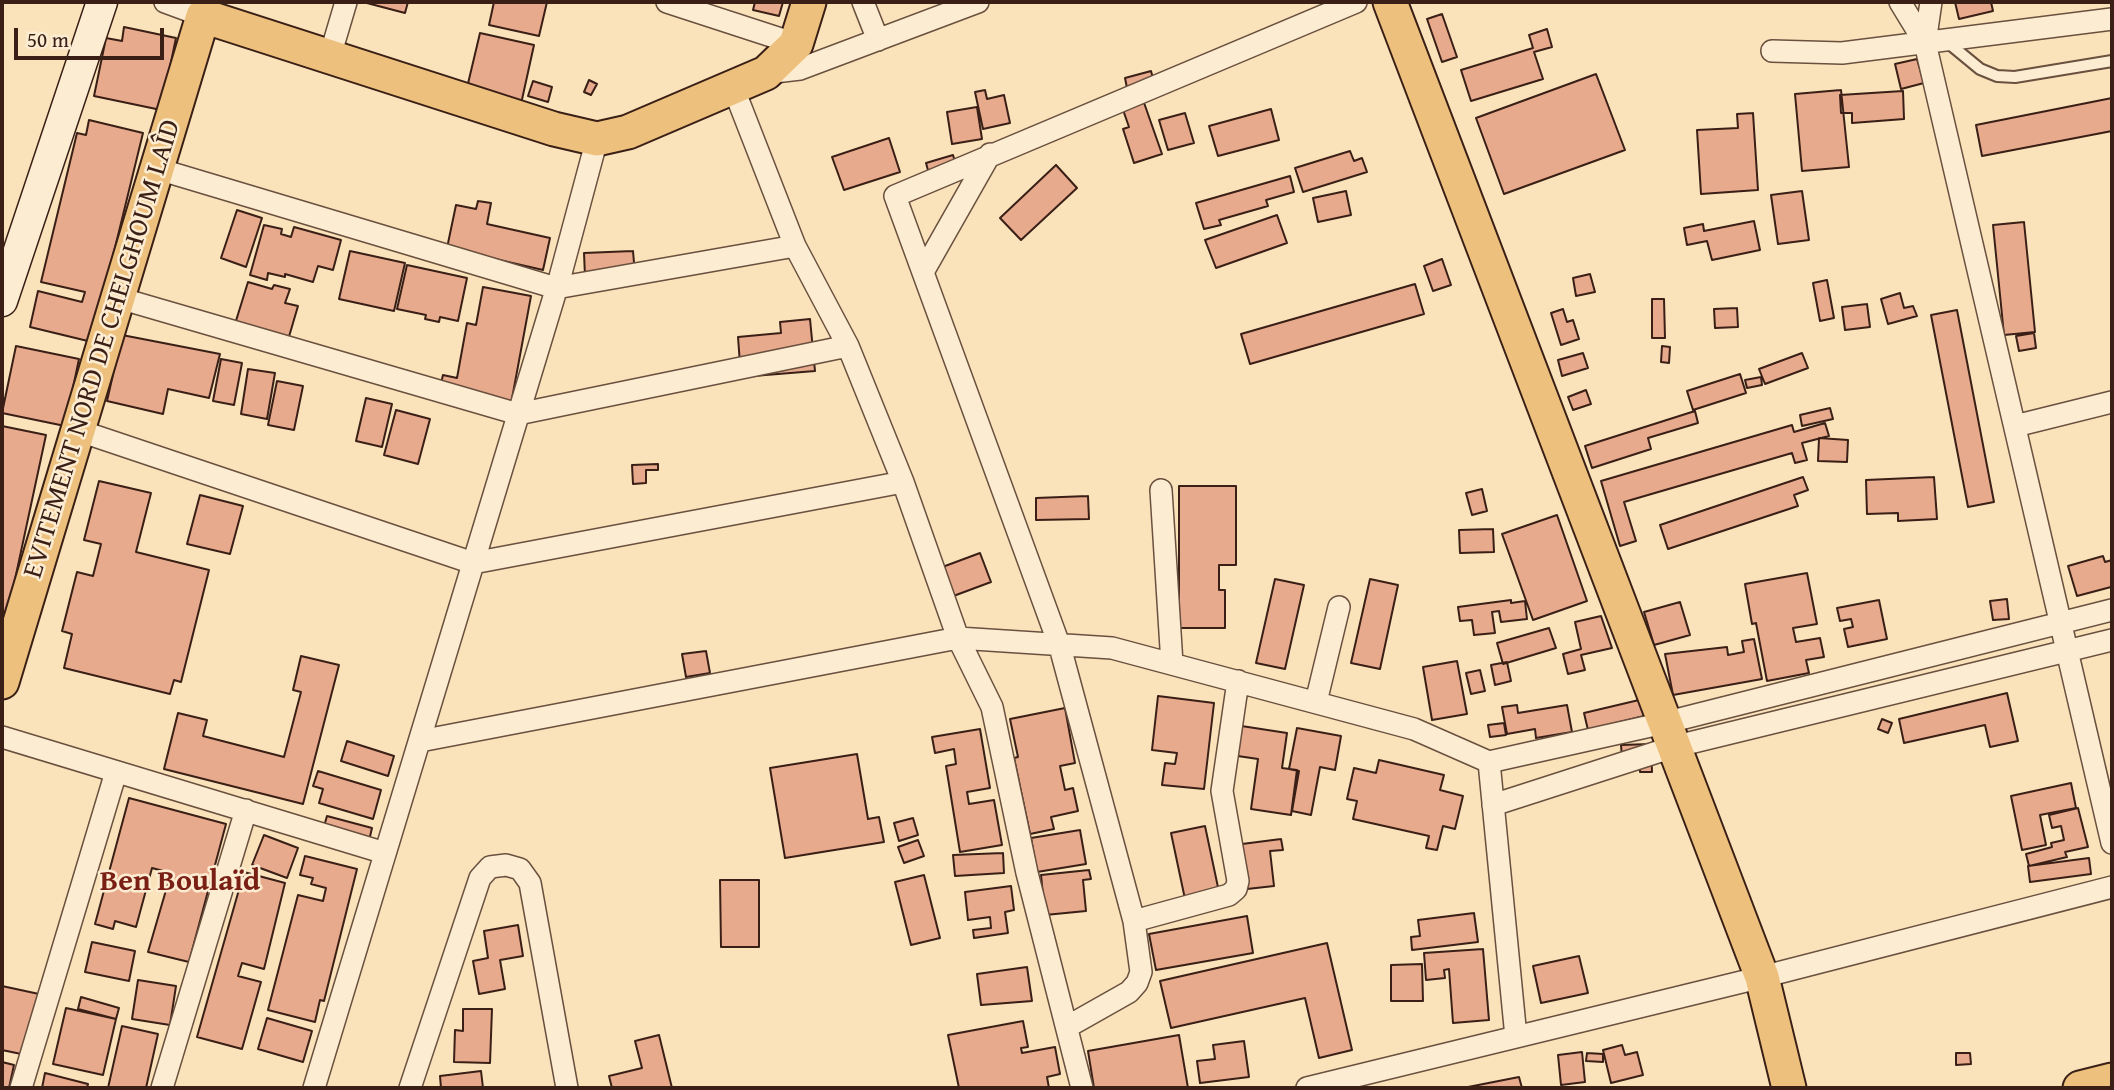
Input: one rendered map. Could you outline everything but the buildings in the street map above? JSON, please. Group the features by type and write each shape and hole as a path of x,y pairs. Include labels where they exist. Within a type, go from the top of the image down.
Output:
{"main road":[{"path":"205,9 330,56 554,129 597,139 628,132 766,73 796,44 809,2"},
{"path":"1390,2 1762,977 1789,1088"},
{"name":"EVITEMENT NORD DE CHELGHOUM LAÎD","path":"2,682 205,9"},
{"path":"2080,1088 2112,1080"}],"street":[{"path":"2,301 102,2"},
{"path":"165,2 205,9"},
{"path":"330,56 346,2"},
{"path":"667,2 796,44"},
{"path":"863,2 878,40"},
{"path":"766,73 800,69 978,2"},
{"path":"1067,1027 1129,992 1137,983 1141,972 1134,922 1060,647 895,196 1356,2"},
{"path":"1900,2 1935,42"},
{"path":"1931,2 1935,42 2015,426 2112,844"},
{"path":"1772,51 1842,52 2112,19"},
{"path":"733,87 795,246 848,346 903,482 958,638 992,707 1027,873 1083,1088"},
{"path":"314,1088 556,288 597,139"},
{"path":"923,272 990,154"},
{"path":"158,169 556,288 795,246"},
{"path":"120,298 518,414 848,346"},
{"path":"2015,426 2112,402"},
{"path":"80,430 473,564 903,482"},
{"path":"1161,490 1171,664"},
{"path":"1316,702 1339,607"},
{"path":"1493,805 1668,735 2061,622 2112,610"},
{"path":"420,741 958,638 1060,647 1112,648 1414,729 1489,762 1668,735 2112,640"},
{"path":"1134,922 1230,895 1236,889 1238,881 1222,791 1238,681"},
{"path":"2,737 385,853"},
{"path":"1489,762 1516,1037"},
{"path":"21,1088 116,772"},
{"path":"162,1088 246,810"},
{"path":"410,1088 480,878 490,867 506,865 520,869 530,883 567,1088"},
{"path":"1307,1088 1762,977 2112,887"}],"lane":[{"path":"1935,42 1997,76 2015,77 2112,61"}],"district":[{"name":"Ben Boulaïd","path":"180,882"}]}
